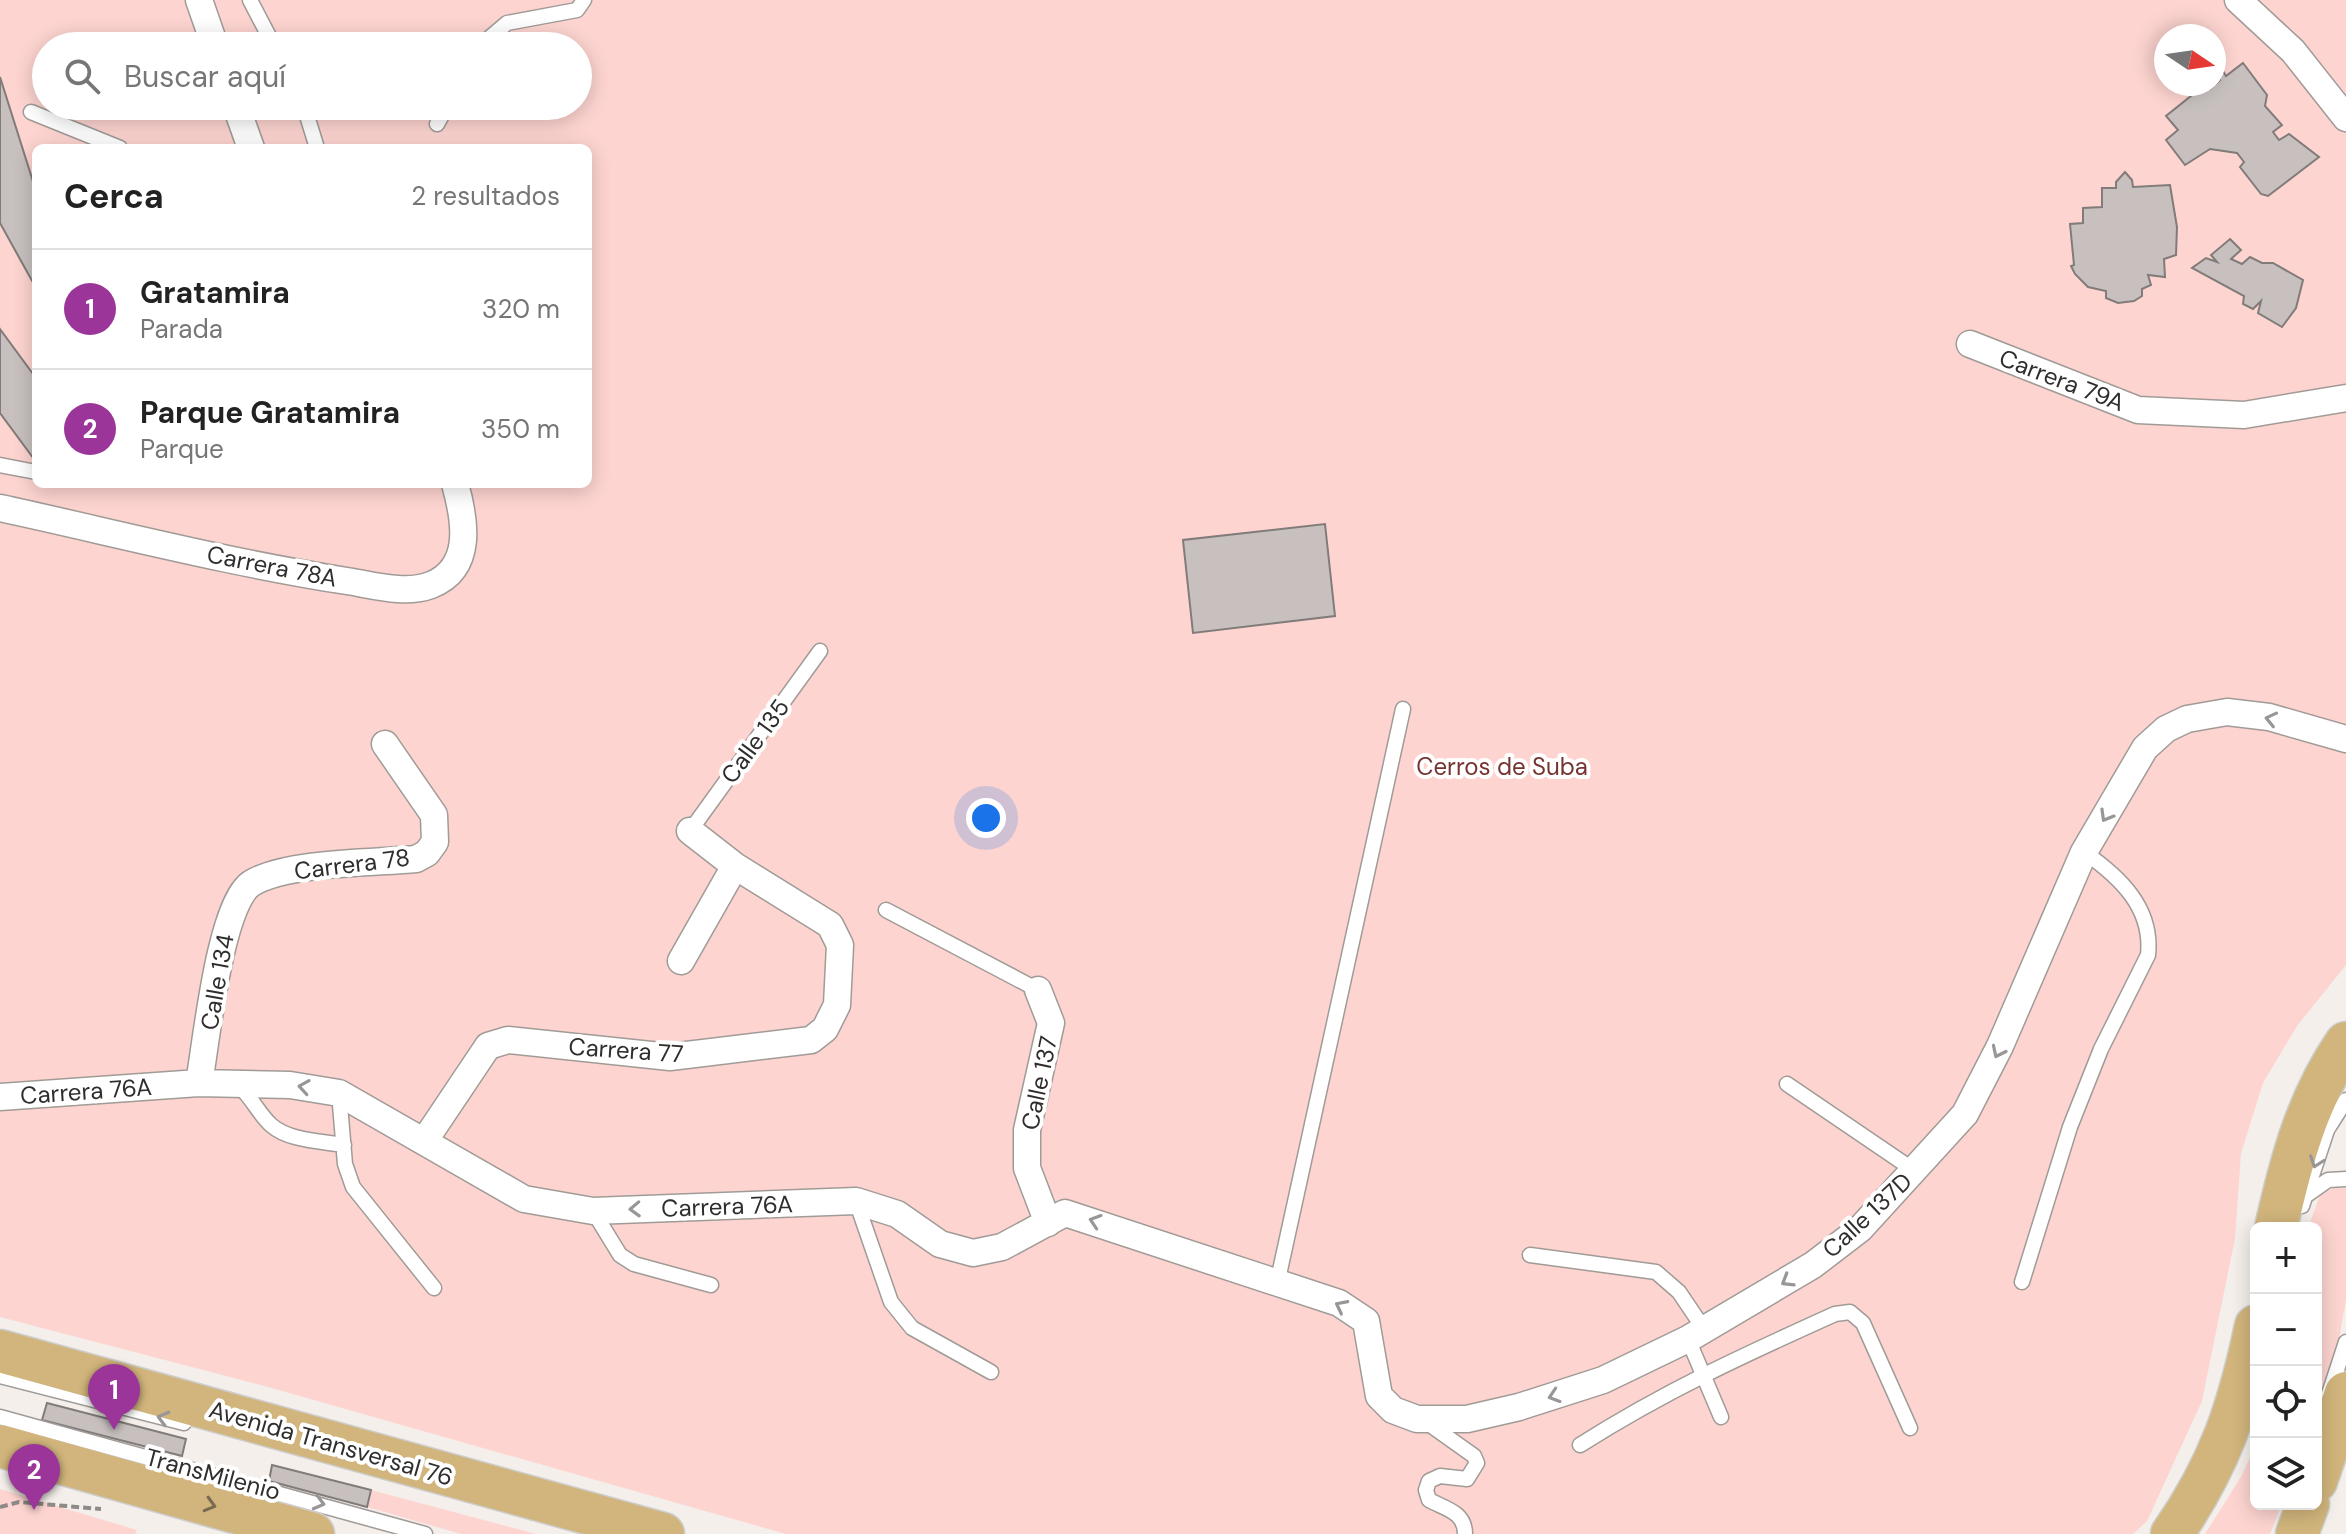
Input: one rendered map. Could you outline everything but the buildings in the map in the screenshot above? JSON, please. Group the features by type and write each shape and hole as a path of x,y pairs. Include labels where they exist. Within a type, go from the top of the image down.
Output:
{"main road":[{"path":"2277,1222 2289,1169 2310,1104 2346,1043"},
{"name":"Avenida Transversal 76","path":"0,1351 663,1534"},
{"path":"2187,1525 2217,1462 2242,1395 2250,1356"},
{"path":"2322,1463 2346,1393"},
{"path":"0,1446 313,1534"},
{"path":"2297,1534 2306,1510"}],"street":[{"path":"199,0 210,32"},
{"path":"2238,0 2293,51 2346,118"},
{"path":"241,120 250,144"},
{"name":"Carrera 79A","path":"1970,344 2138,410 2244,415 2346,398"},
{"name":"Carrera 78A","path":"0,508 303,574 406,590 432,585 452,569 464,544 466,520 456,488"},
{"name":"Calle 137D","path":"1379,1396 1393,1410 1417,1419 1467,1419 1519,1407 1603,1380 1696,1334 1813,1265 1860,1229 1965,1114 1982,1083 2084,852 2145,748 2166,729 2187,719 2227,712 2269,717 2346,739"},
{"name":"Carrera 78","path":"248,885 285,871 416,859 427,853 435,842 434,815 385,744"},
{"path":"681,961 735,866 690,831"},
{"name":"Carrera 77","path":"425,1140 488,1046 508,1040 670,1057 811,1040 825,1029 837,1005 840,945 830,925 735,866"},
{"name":"Calle 134","path":"199,1083 227,924 248,885"},
{"name":"Calle 137","path":"1038,990 1051,1023 1027,1130 1027,1168 1048,1223"},
{"name":"Carrera 76A","path":"0,1097 199,1083 290,1085 339,1093 425,1140 465,1168 524,1199 593,1211 856,1201 897,1214 940,1244 973,1253 1002,1247 1065,1213 1339,1303 1366,1321 1379,1396"}],"lane":[{"path":"250,0 267,32"},
{"path":"496,32 507,23 577,10 584,0"},
{"path":"51,120 110,144"},
{"path":"308,120 316,144"},
{"path":"437,124 439,120"},
{"path":"0,465 32,471"},
{"name":"Calle 135","path":"690,831 820,651"},
{"path":"1277,1284 1403,709"},
{"path":"2022,1282 2070,1127 2101,1049 2148,955 2150,938 2142,911 2118,876 2084,852"},
{"path":"886,910 1038,990"},
{"path":"237,1084 254,1099 269,1123 281,1132 344,1145"},
{"path":"1787,1084 1915,1171"},
{"path":"339,1093 345,1164 353,1187 434,1288"},
{"path":"2345,1101 2346,1124"},
{"path":"2298,1222 2327,1130 2345,1101"},
{"path":"2304,1197 2328,1180 2346,1179"},
{"path":"856,1201 891,1302 905,1320 912,1328 991,1372"},
{"path":"593,1211 620,1255 634,1264 711,1285"},
{"path":"1530,1255 1656,1272 1679,1292 1696,1334 1702,1373 1721,1417"},
{"path":"1580,1445 1654,1398 1702,1373 1835,1314 1850,1312 1863,1323 1910,1428"},
{"path":"2322,1417 2346,1342"},
{"name":"TransMilenio","path":"0,1376 200,1428"},
{"path":"2215,1495 2238,1445 2250,1404"},
{"name":"TransMilenio","path":"0,1417 425,1534"},
{"path":"1417,1419 1441,1430 1474,1456 1477,1463 1467,1479 1440,1476 1429,1481 1426,1490 1429,1500 1459,1515 1465,1522 1465,1534"},
{"path":"2280,1534 2290,1510"},
{"path":"2187,1525 2188,1534"}],"path":[{"path":"0,1507 19,1502 107,1510"}],"green space":[{"name":"Cerros de Suba","path":"0,0 2346,0 2346,965 2297,1026 2263,1083 2241,1153 2235,1238 2202,1401 2147,1521 2133,1534 786,1534 261,1385 0,1317"},
{"path":"2335,1187 2346,1188 2346,1300 2338,1344 2322,1394 2322,1222 2310,1222 2320,1195"},
{"path":"2250,1457 2250,1510 2280,1510 2270,1534 2205,1534"},
{"path":"0,1489 137,1530 135,1534 0,1534"},
{"path":"371,1490 536,1534 461,1534 367,1507"}],"place":[{"name":"Gratamira","path":"114,1430"},
{"name":"Parque Gratamira","path":"34,1510"}]}
